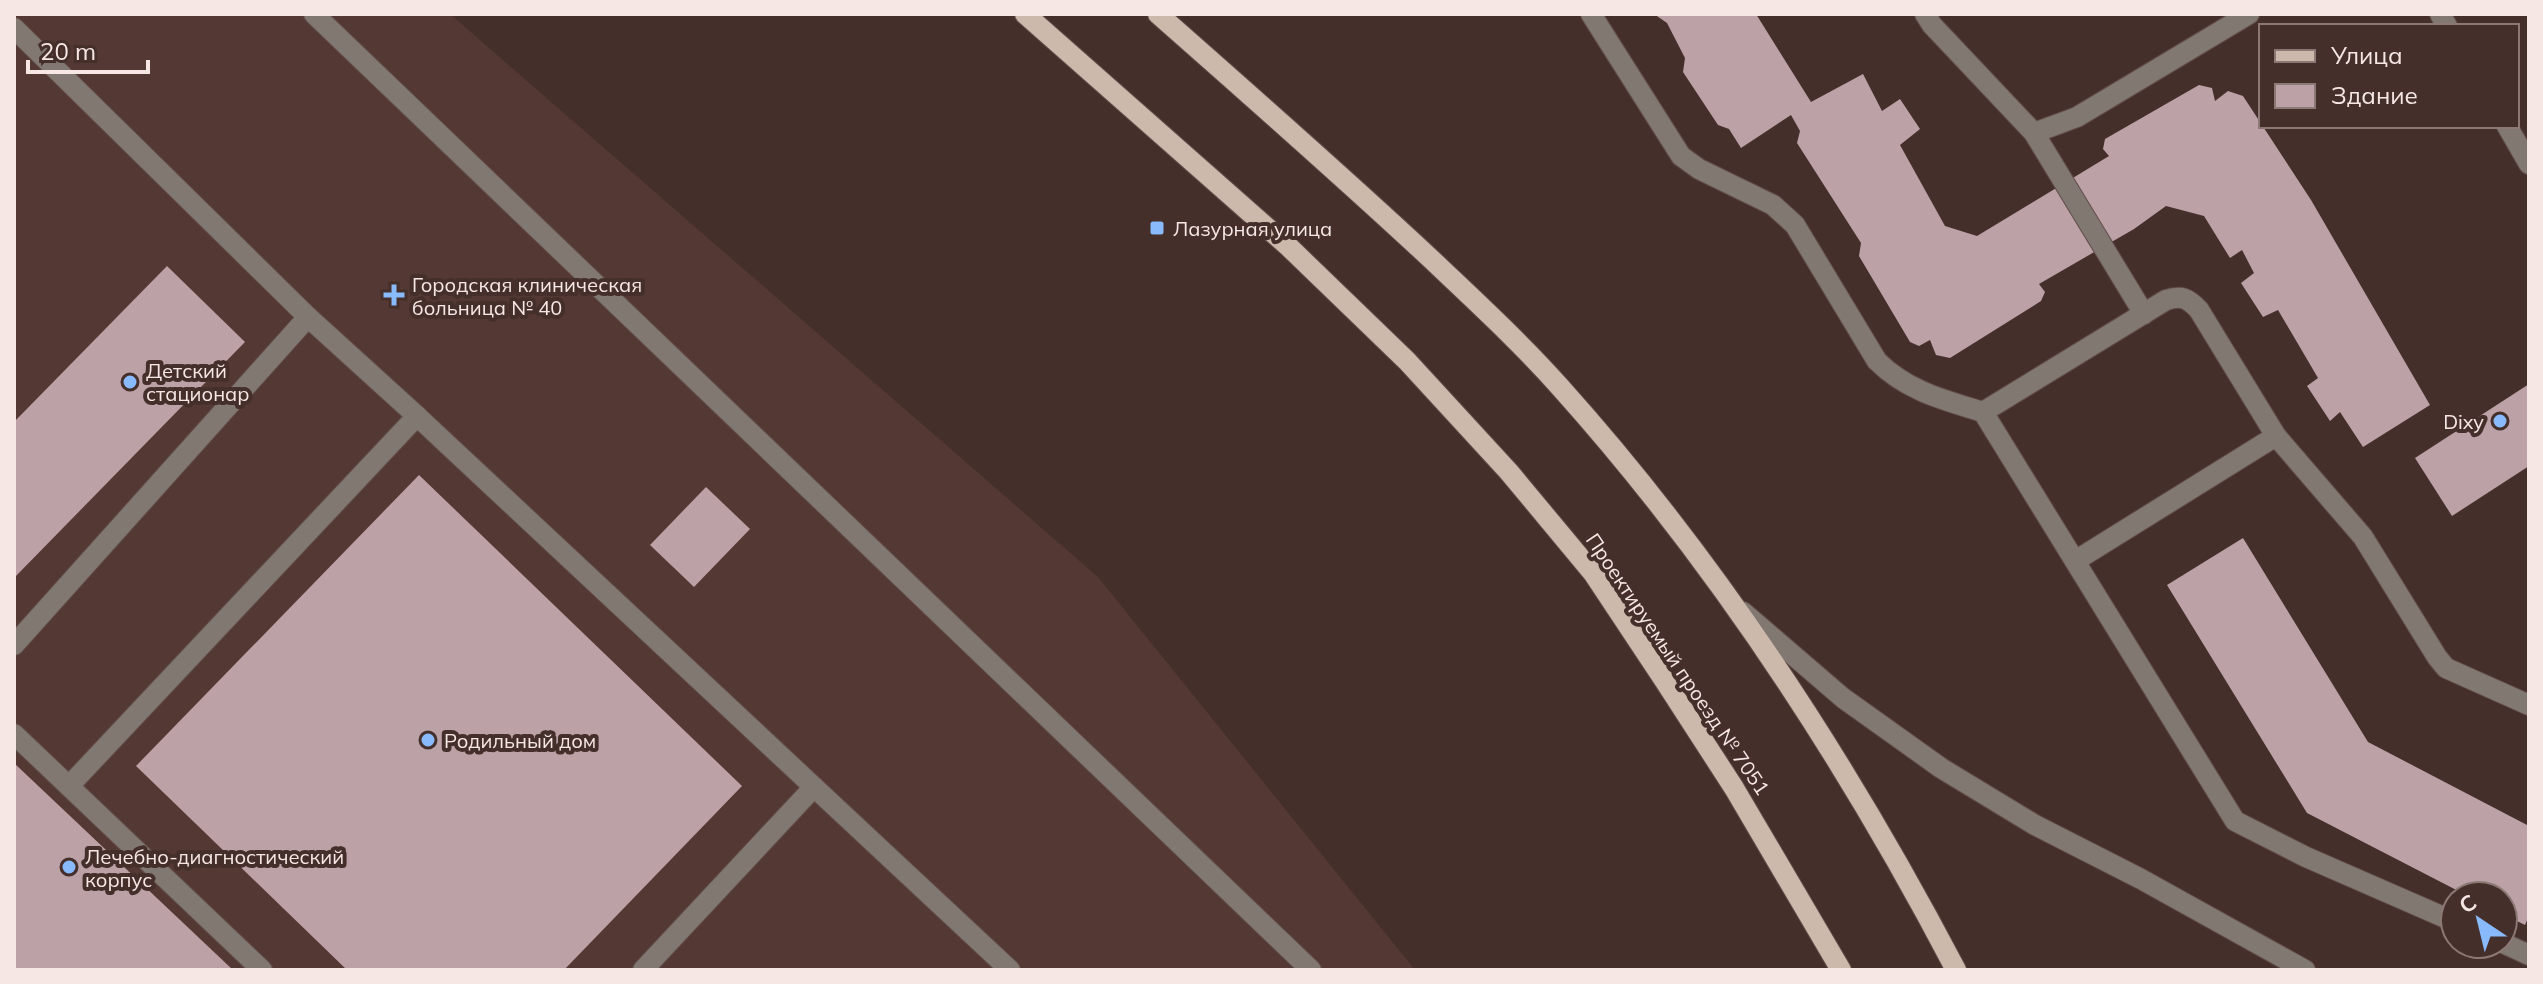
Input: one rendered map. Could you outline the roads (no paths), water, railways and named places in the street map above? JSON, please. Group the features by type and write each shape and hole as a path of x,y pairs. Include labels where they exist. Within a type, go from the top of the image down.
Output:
{"main road":[{"name":"Проектируемый проезд № 7051","path":"1025,14 1289,247 1407,361 1509,472 1593,573 1650,658 1734,788 1841,970"},
{"path":"1158,14 1352,185 1472,298 1559,385 1648,489 1737,607 1859,798 1956,970"}],"street":[{"path":"314,14 1311,970"},
{"path":"1591,14 1681,156 1699,169 1773,205 1795,225 1877,361 1907,386 1983,412 2235,821 2306,857 2439,915"},
{"path":"2034,133 2077,117 2249,14"},
{"path":"1931,18 2034,133 2144,314"},
{"path":"14,28 308,317 1010,970"},
{"path":"2508,128 2529,164"},
{"path":"1983,412 2166,300 2178,296 2190,300 2276,436 2363,537 2446,668 2529,705"},
{"path":"14,645 308,317"},
{"path":"69,786 417,416"},
{"path":"2075,561 2276,436"},
{"path":"1737,607 1843,698 1941,768 2035,825 2141,879 2305,970"},
{"path":"14,734 262,970"},
{"path":"643,970 814,787"}],"place":[{"name":"Лазурная улица","path":"1157,228"},
{"name":"Городская клиническая больница № 40","path":"394,295"},
{"name":"Детский стационар","path":"130,382"},
{"name":"Dixy","path":"2500,421"},
{"name":"Родильный дом","path":"428,740"},
{"name":"Лечебно-диагностический корпус","path":"69,867"}]}
